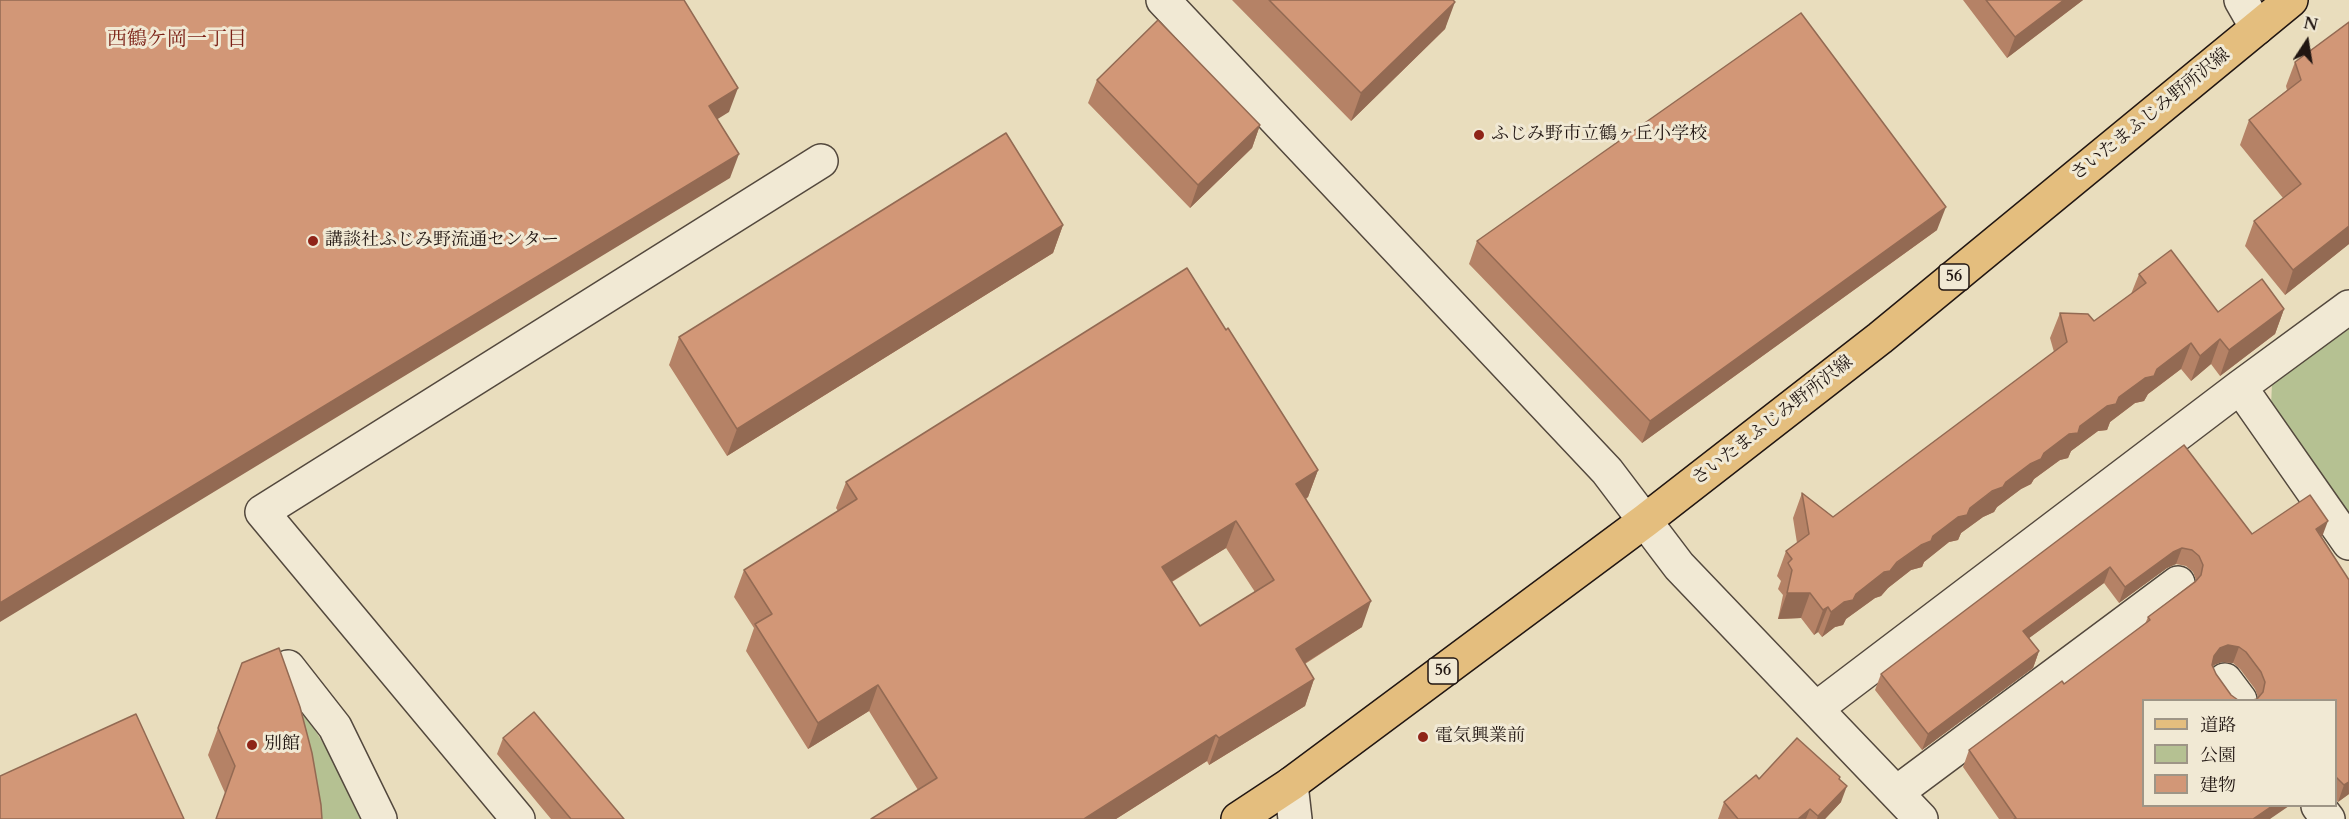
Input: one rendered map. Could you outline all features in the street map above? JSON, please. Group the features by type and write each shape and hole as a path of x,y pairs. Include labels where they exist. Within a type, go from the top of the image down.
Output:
{"main road":[{"name":"さいたまふじみ野所沢線","path":"1238,819 1291,784 1646,520 1880,338 2291,0"}],"street":[{"path":"1163,0 1607,471 1679,566 1921,819"},
{"path":"2241,0 2257,28"},
{"path":"518,819 262,512 821,162"},
{"path":"1817,708 2349,307"},
{"path":"2240,387 2349,543"},
{"path":"1896,793 2178,583"},
{"path":"288,667 335,726 380,819"},
{"path":"1291,784 1294,819"},
{"path":"2319,807 2328,819"}],"green space":[{"path":"2349,326 2349,518 2271,406 2272,384"},
{"path":"273,677 315,730 329,753 360,819 313,819"}],"building":[{"name":"講談社ふじみ野流通センター","path":"0,0 684,0 738,88 709,106 739,154 0,603"},
{"path":"1269,0 1453,0 1455,2 1361,93"},
{"path":"1986,0 2064,0 2015,37"},
{"path":"1801,13 1946,207 1650,421 1477,241"},
{"path":"1158,20 1260,125 1198,185 1097,80"},
{"path":"2349,22 2349,226 2293,270 2254,221 2301,184 2249,120 2301,80 2295,62"},
{"path":"1006,133 1063,225 737,429 679,337"},
{"path":"2171,250 2218,312 2262,279 2284,309 2229,350 2220,339 2200,356 2191,343 2157,369 2154,376 2145,378 2119,397 2116,404 2107,406 2080,426 2078,433 2069,434 2044,453 2041,459 2030,464 2006,482 2003,487 1992,491 1970,508 1967,515 1958,517 1933,536 1931,541 1921,545 1897,562 1890,571 1884,572 1856,594 1853,600 1844,602 1831,612 1828,607 1823,610 1810,593 1787,593 1792,570 1788,563 1792,559 1786,551 1809,534 1802,493 1833,517 2067,342 2060,313 2088,314 2094,321 2146,283 2139,274"},
{"path":"1187,268 1318,470 1296,484 1371,601 1296,649 1314,679 1219,738 1216,735 1084,819 871,819 937,778 878,685 818,723 755,624 772,614 744,570 857,499 846,482","holes":["1236,521 1274,580 1200,626 1162,567"]},
{"path":"2184,445 2252,534 2310,495 2328,521 2316,529 2349,580 2349,782 2344,785 2337,778 2337,699 2257,699 2263,692 2265,682 2261,672 2246,652 2239,647 2228,645 2220,648 2214,656 2212,665 2231,695 2237,699 2142,699 2142,807 2271,807 2253,819 2014,819 2016,818 1969,750 2062,681 2064,684 2150,620 2148,617 2195,582 2201,575 2203,565 2199,556 2192,550 2182,548 2173,552 2125,587 2110,567 2023,631 2039,651 1928,734 1881,674"},
{"name":"別館","path":"279,648 300,707 312,753 322,819 216,819 235,766 218,728 242,663"},
{"path":"534,712 624,819 571,819 503,738"},
{"path":"136,714 184,819 0,819 0,776"},
{"path":"1797,738 1847,786 1818,816 1810,809 1798,819 1738,819 1724,802 1756,775 1759,779"}],"place":[{"name":"ふじみ野市立鶴ヶ丘小学校","path":"1479,135"},
{"name":"講談社ふじみ野流通センター","path":"313,241"},
{"name":"電気興業前","path":"1423,737"},
{"name":"別館","path":"252,745"}],"district":[{"name":"西鶴ケ岡一丁目","path":"177,40"}]}
